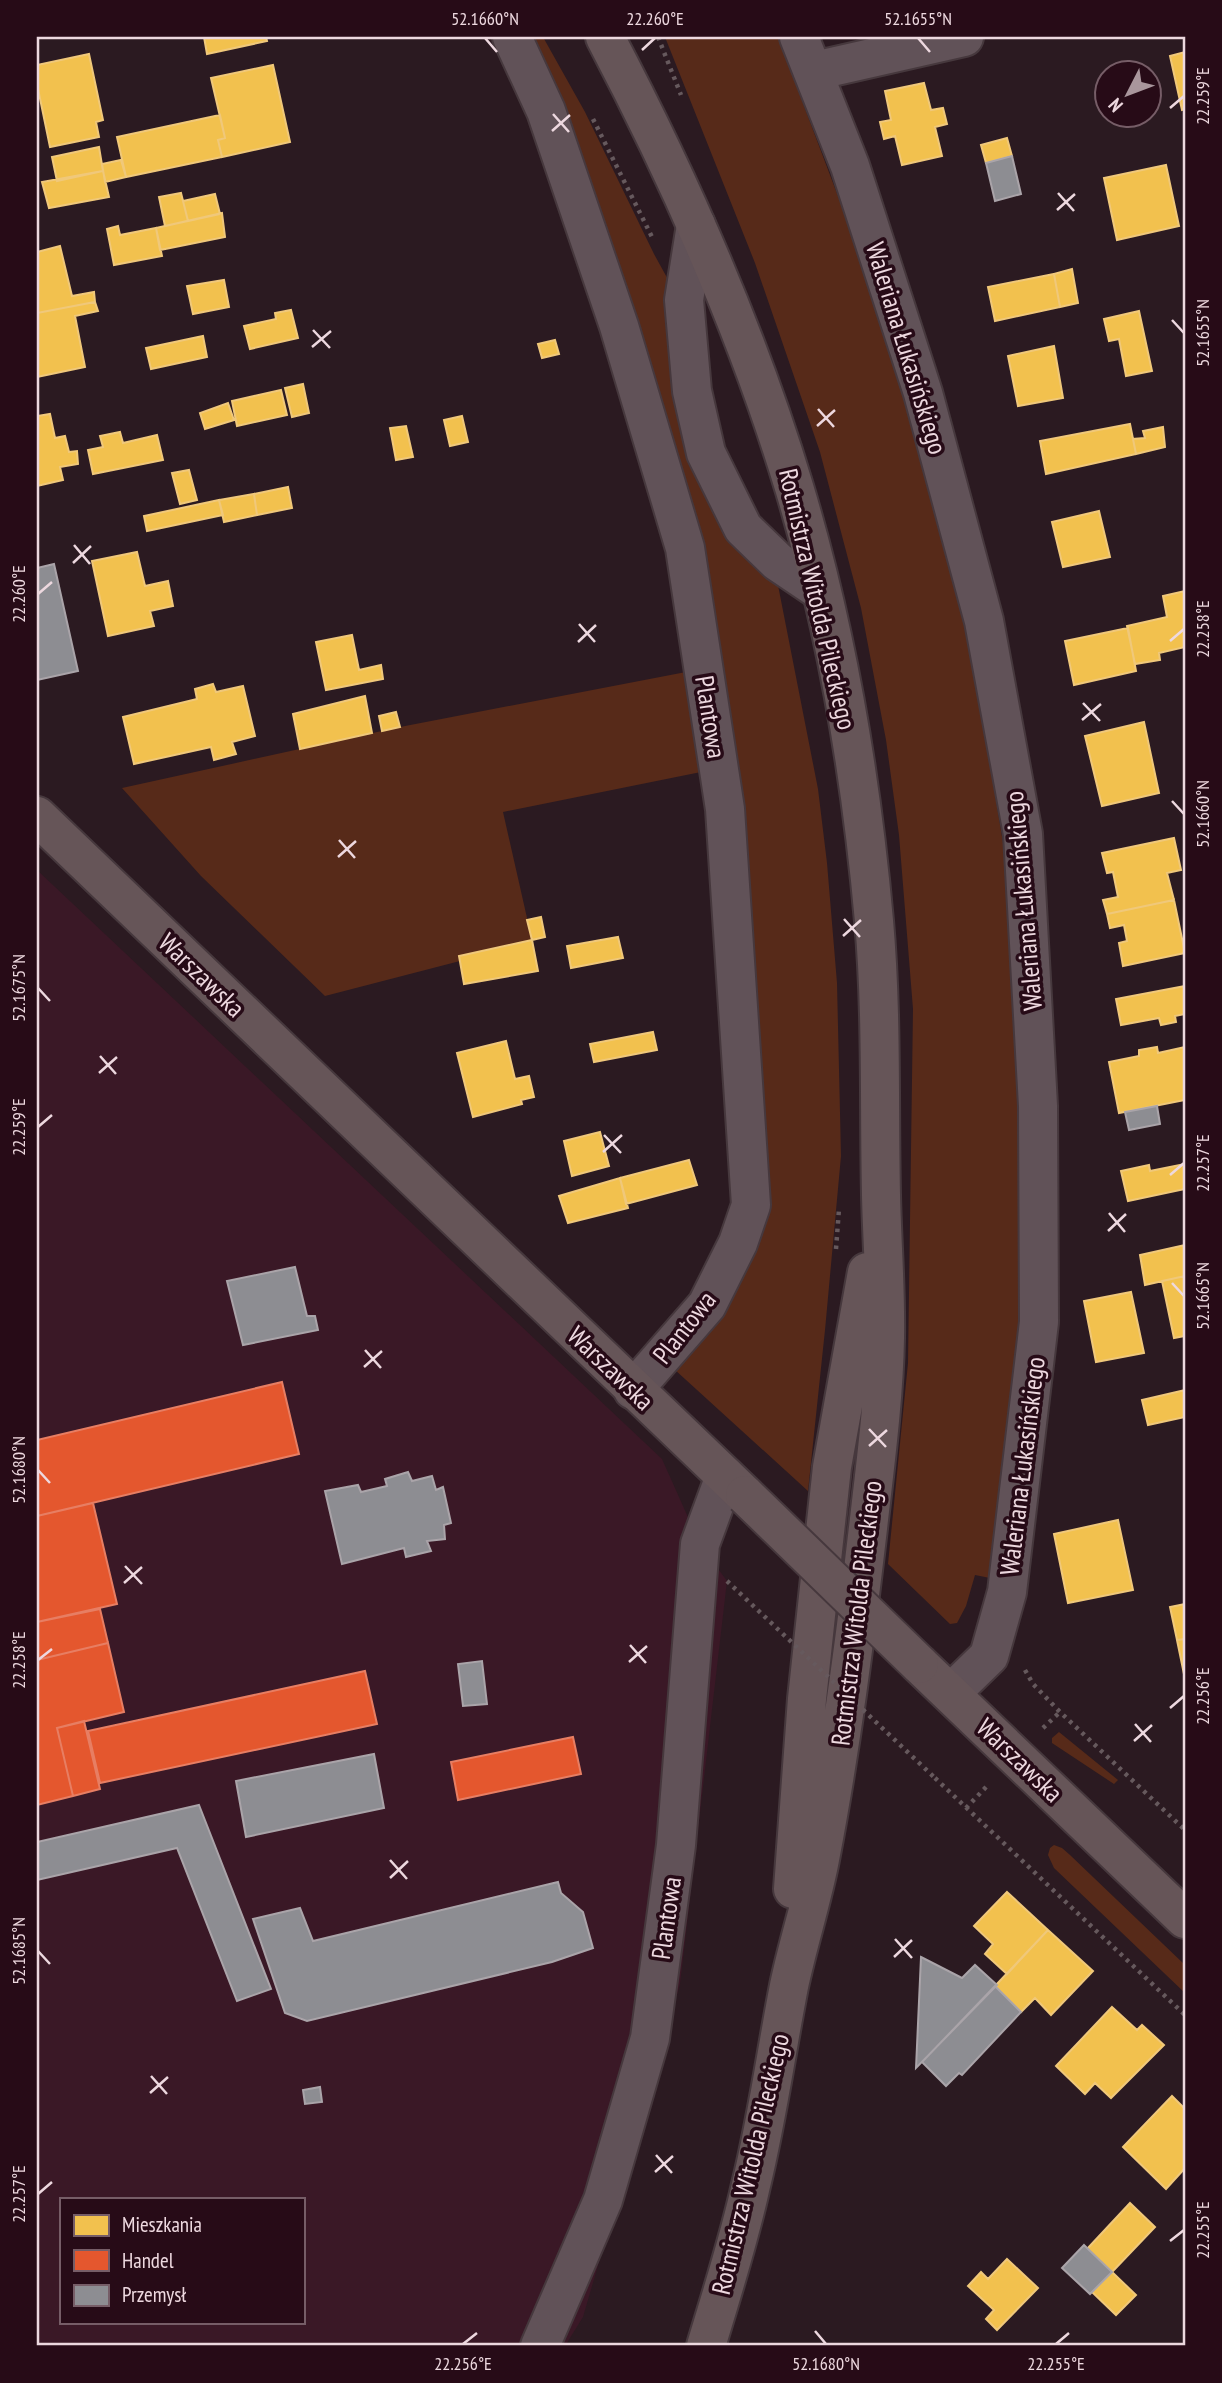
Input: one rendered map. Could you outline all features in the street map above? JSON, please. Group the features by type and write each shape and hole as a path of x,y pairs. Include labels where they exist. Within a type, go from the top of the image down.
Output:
{"main road":[{"name":"Rotmistrza Witolda Pileckiego","path":"605,37 637,97 696,225 758,377 795,490 821,591 849,727 865,839 879,1005 886,1340 860,1599 819,1863 790,1982 751,2186 706,2346"},
{"name":"Warszawska","path":"37,816 1185,1919"}],"street":[{"name":"Plantowa","path":"512,37 546,111 611,300 685,548 725,809 751,1205 738,1244 707,1305 633,1390"},
{"name":"Waleriana Łukasińskiego","path":"799,37 850,166 927,407 984,621 1023,834 1038,1106 1039,1322 1007,1592 989,1656 951,1693"},
{"path":"814,71 964,37"},
{"path":"696,225 684,300 692,391 706,453 743,528 778,562 821,591"},
{"name":"Plantowa","path":"540,2346 603,2200 650,2038 676,1845 700,1544 735,1486"}],"path":[{"path":"658,37 683,99"},
{"path":"727,1581 1185,2015"},
{"path":"864,1727 868,1699"},
{"path":"1038,1733 1060,1712 1185,1830"},
{"path":"966,1808 994,1778"}],"shaded area":[{"path":"523,37 543,37 585,112 676,294 687,405 776,575 818,789 837,983 841,1156 808,1491 674,1369 753,1230 724,708"},
{"path":"665,37 778,37 850,228 931,473 968,631 1012,897 1023,982 1023,1316 990,1578 975,1575 966,1606 957,1623 950,1624 888,1564 908,1363 913,1009 899,835 886,740 861,608 820,452 755,263"},
{"path":"686,672 701,772 503,812 532,940 459,956 460,961 325,996 201,876 122,788 400,727"},
{"path":"37,870 662,1459 700,1544 727,1581 680,1984 583,2317 565,2346 37,2346"},
{"path":"1059,1732 1118,1780 1114,1784 1052,1743 1052,1738"},
{"path":"1054,1845 1070,1855 1185,1965 1185,1993 1054,1868 1048,1855"}],"building: Mieszkania":[{"path":"204,37 266,37 267,41 207,54"},
{"path":"1185,52 1185,109 1182,110 1170,56"},
{"path":"89,54 103,120 96,122 99,137 50,147 37,84 37,65"},
{"path":"273,65 290,142 222,157 218,140 225,138 211,78"},
{"path":"924,83 931,110 943,108 947,124 935,127 942,156 902,165 895,136 884,139 880,122 891,120 885,91"},
{"path":"220,115 225,138 218,140 222,157 126,177 117,137"},
{"path":"1007,138 1012,156 986,163 981,145"},
{"path":"99,147 103,171 57,181 52,157"},
{"path":"121,160 126,177 105,182 102,164"},
{"path":"1166,165 1179,226 1117,240 1104,178"},
{"path":"103,171 109,197 49,208 42,182"},
{"path":"181,193 188,221 165,226 159,197"},
{"path":"215,194 220,214 188,221 183,201"},
{"path":"222,213 225,237 160,250 156,228"},
{"path":"118,226 120,235 156,228 162,256 114,265 107,229"},
{"path":"60,246 72,296 94,292 95,302 37,313 37,252"},
{"path":"1072,269 1078,303 1060,307 1054,274"},
{"path":"1054,274 1060,307 995,321 988,287"},
{"path":"224,280 229,307 193,314 187,286"},
{"path":"95,302 98,311 75,316 85,367 37,377 37,313"},
{"path":"291,310 298,338 250,349 244,326 276,319 275,313"},
{"path":"1139,311 1152,371 1126,376 1119,339 1109,341 1104,319"},
{"path":"203,336 207,357 151,369 146,348"},
{"path":"555,340 559,354 542,358 538,344"},
{"path":"1054,346 1063,398 1018,406 1008,356"},
{"path":"303,384 309,413 292,417 285,388"},
{"path":"281,390 287,415 237,426 232,401"},
{"path":"228,403 234,420 205,429 200,413"},
{"path":"50,414 55,438 65,436 69,452 77,451 78,464 60,467 63,480 37,486 37,416"},
{"path":"462,416 468,442 450,446 444,420"},
{"path":"1130,424 1136,454 1046,474 1040,441"},
{"path":"406,426 413,457 396,460 390,428"},
{"path":"1163,427 1165,447 1136,454 1133,439 1145,438 1143,431"},
{"path":"120,432 123,443 157,435 163,460 93,474 88,450 103,447 100,436"},
{"path":"189,470 197,500 180,504 172,473"},
{"path":"288,487 292,508 257,515 254,494"},
{"path":"254,494 257,515 224,522 219,500"},
{"path":"219,500 223,515 147,531 144,516"},
{"path":"1099,511 1110,557 1063,567 1052,522"},
{"path":"137,552 145,586 168,581 173,606 150,611 154,626 108,636 92,561"},
{"path":"1185,591 1185,647 1159,653 1160,660 1135,664 1127,626 1167,617 1163,596"},
{"path":"1128,628 1136,671 1074,685 1065,641"},
{"path":"352,635 359,670 381,665 383,679 326,690 316,642"},
{"path":"213,684 216,692 243,686 255,736 232,742 236,754 214,760 211,747 134,764 123,717 197,699 195,689"},
{"path":"365,696 372,733 300,749 293,714"},
{"path":"396,712 400,727 382,731 379,716"},
{"path":"1144,722 1159,793 1102,806 1085,736"},
{"path":"1174,838 1181,870 1167,873 1174,900 1107,914 1103,900 1118,897 1113,872 1107,873 1102,853"},
{"path":"1174,900 1185,953 1123,966 1119,943 1127,941 1124,925 1110,928 1107,914"},
{"path":"541,917 545,937 532,940 527,920"},
{"path":"618,937 623,958 571,968 567,946"},
{"path":"532,940 538,971 464,984 459,956"},
{"path":"1185,986 1185,1014 1175,1016 1176,1022 1161,1025 1159,1018 1121,1025 1116,999"},
{"path":"653,1032 657,1050 594,1062 590,1044"},
{"path":"506,1041 515,1079 529,1076 534,1097 521,1100 522,1104 473,1117 457,1053"},
{"path":"1157,1047 1158,1053 1185,1047 1185,1100 1119,1113 1109,1062 1139,1056 1139,1050"},
{"path":"600,1132 609,1166 572,1176 564,1141"},
{"path":"689,1160 697,1185 626,1204 620,1178"},
{"path":"1185,1164 1185,1189 1128,1201 1121,1171 1149,1165 1150,1171"},
{"path":"620,1178 628,1208 568,1223 559,1196"},
{"path":"1185,1245 1185,1276 1145,1285 1140,1255"},
{"path":"1185,1276 1185,1336 1174,1338 1162,1281"},
{"path":"1131,1292 1144,1353 1096,1362 1084,1301"},
{"path":"1185,1390 1185,1417 1148,1425 1142,1400"},
{"path":"1118,1520 1133,1590 1068,1603 1054,1534"},
{"path":"1185,1604 1185,1639 1177,1640 1170,1607"},
{"path":"1185,1639 1185,1679 1177,1640"},
{"path":"1007,1892 1048,1930 1007,1974 985,1954 993,1944 974,1926"},
{"path":"1048,1930 1093,1971 1051,2015 1035,1998 1021,2012 995,1986"},
{"path":"1112,2007 1137,2030 1142,2025 1164,2045 1111,2098 1095,2083 1085,2094 1056,2066"},
{"path":"1172,2096 1185,2109 1185,2168 1166,2189 1123,2147"},
{"path":"1130,2203 1155,2227 1112,2272 1087,2249"},
{"path":"1007,2259 1038,2288 997,2330 986,2319 994,2310 968,2286 981,2272 988,2279"},
{"path":"1112,2272 1136,2295 1116,2315 1092,2292"}],"building: Handel":[{"path":"282,1382 299,1454 37,1516 37,1440"},
{"path":"93,1503 117,1604 37,1622 37,1516"},
{"path":"100,1609 108,1643 37,1660 37,1622"},
{"path":"108,1643 124,1712 57,1728 73,1796 37,1805 37,1660"},
{"path":"365,1671 377,1724 100,1783 88,1731"},
{"path":"84,1721 100,1789 73,1796 57,1728"},
{"path":"573,1737 581,1774 458,1800 451,1762"}],"building: Przemysł":[{"path":"1012,156 1021,194 995,201 986,163"},
{"path":"54,564 78,671 37,680 37,568"},
{"path":"1157,1106 1160,1124 1129,1130 1125,1112"},
{"path":"295,1267 307,1316 315,1316 318,1330 243,1345 227,1281"},
{"path":"408,1472 412,1481 432,1476 436,1490 443,1487 451,1523 444,1525 445,1539 427,1541 431,1551 406,1557 404,1548 342,1564 325,1491 358,1485 361,1492 387,1486 385,1479"},
{"path":"482,1661 487,1704 463,1706 458,1664"},
{"path":"374,1754 384,1808 246,1837 236,1781"},
{"path":"199,1805 271,1989 237,2001 177,1848 37,1880 37,1842"},
{"path":"558,1882 561,1893 583,1912 593,1948 552,1962 307,2021 285,2013 253,1919 300,1908 313,1941"},
{"path":"921,1957 962,1978 975,1965 997,1985 916,2068"},
{"path":"995,1986 1021,2012 962,2075 959,2073 946,2086 922,2062"},
{"path":"320,2087 322,2102 305,2104 303,2090"},
{"path":"1084,2245 1112,2272 1090,2294 1062,2268"}]}
